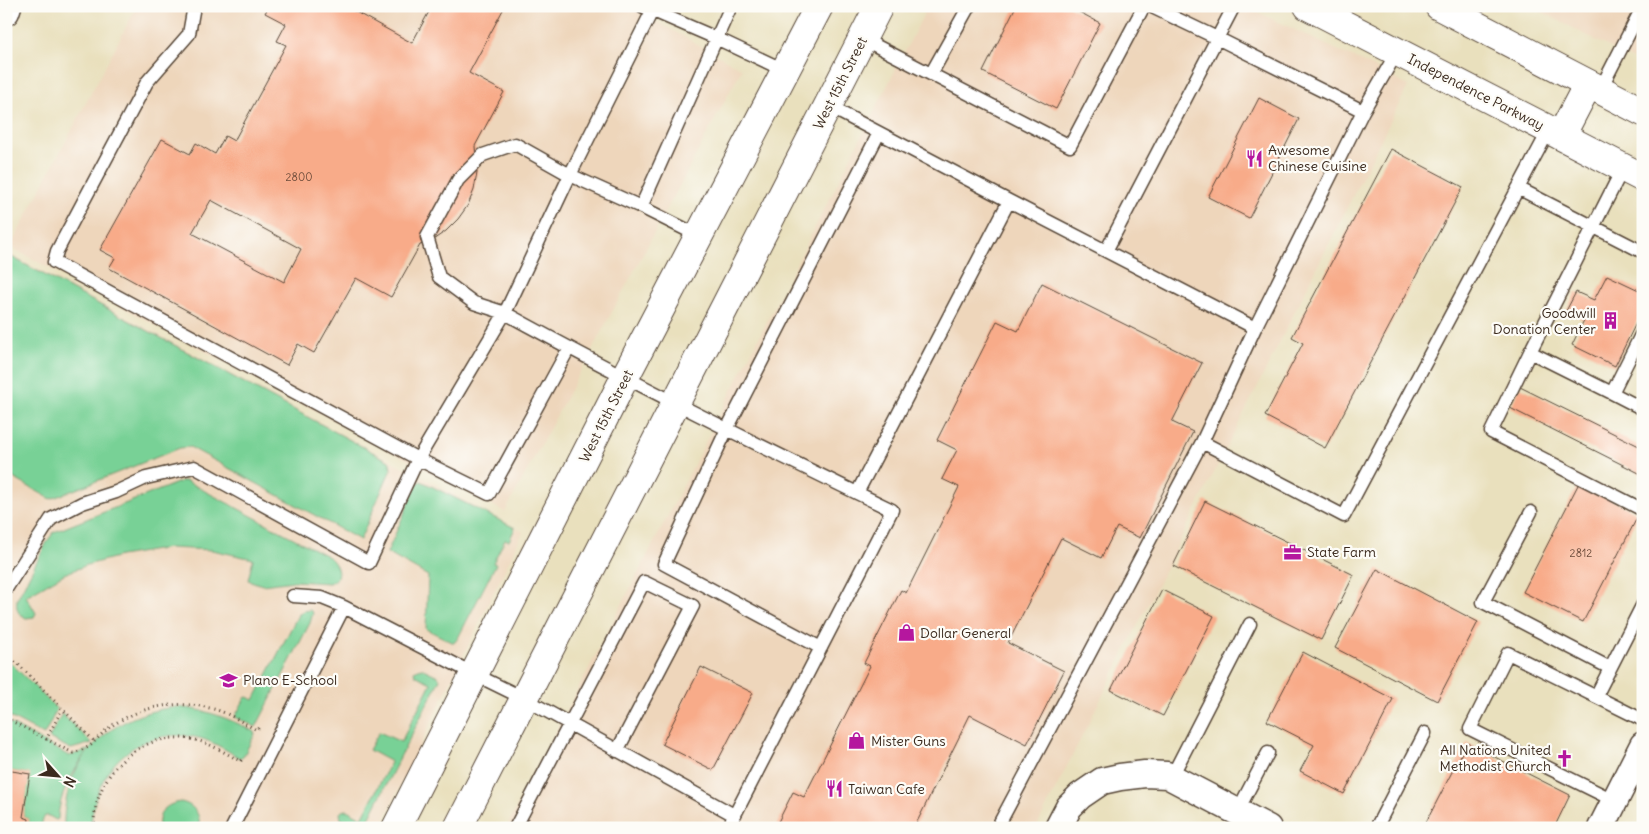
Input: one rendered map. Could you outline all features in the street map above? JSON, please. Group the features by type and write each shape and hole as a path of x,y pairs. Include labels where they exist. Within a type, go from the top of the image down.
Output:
{"main road":[{"name":"West 15th Street","path":"396,828 626,377 819,6"},
{"name":"West 15th Street","path":"458,828 879,6"},
{"name":"Independence Parkway","path":"1308,6 1633,173"},
{"path":"1439,6 1643,112"},
{"path":"1555,133 1594,87"}],"street":[{"path":"6,12 8,6"},
{"path":"1601,828 1614,801 1640,757"},
{"path":"1058,828 1069,807 1080,796 1102,781 1145,774 1167,775 1268,828"}],"lane":[{"path":"194,6 189,34 147,82 57,251 54,262 418,458 489,494 569,348"},
{"path":"641,207 731,6"},
{"path":"931,74 969,6"},
{"path":"863,39 1070,146 1144,6"},
{"path":"1150,6 1363,111"},
{"path":"1106,251 1234,6"},
{"path":"1594,87 1631,30 1643,6"},
{"path":"6,589 51,520 82,503 116,492 146,478 194,467 369,563 418,458 505,313 647,9 716,38 786,71"},
{"path":"1631,30 1643,36"},
{"path":"996,828 1202,442 1255,328 1363,111 1397,52"},
{"path":"828,106 1255,328"},
{"path":"821,648 664,564 728,429 879,132"},
{"path":"1202,442 1344,516 1518,188 1555,133"},
{"path":"699,236 570,175 516,144 483,155 458,180 426,237 439,278 474,303 505,313 676,404 892,510 728,828"},
{"path":"1633,173 1593,226 1491,432 1643,510"},
{"path":"1518,188 1643,252"},
{"path":"857,493 1009,201"},
{"path":"1612,394 1643,331"},
{"path":"1530,352 1643,409"},
{"path":"1531,512 1482,602 1610,668"},
{"path":"515,828 644,582 693,606 617,750"},
{"path":"293,596 322,598 344,607 525,699 734,815"},
{"path":"1596,696 1643,604"},
{"path":"232,828 344,607"},
{"path":"1171,778 1250,624"},
{"path":"1614,801 1470,729 1508,653 1643,720"},
{"path":"1376,828 1425,733"},
{"path":"1237,812 1268,753"}],"path":[{"path":"6,657 17,663 94,741"},
{"path":"6,718 74,753 90,745 114,724 134,714 158,706 194,706 220,711 257,730"},
{"path":"46,740 62,710"},
{"path":"258,735 257,730 262,721"},
{"path":"94,828 96,806 111,771 122,760 139,748 154,741 189,738 204,742 240,761 244,760 249,752"}],"shaded area":[{"path":"137,6 629,6 742,69 505,512 10,247"},
{"path":"928,6 1245,6 1375,68 1408,86 1036,828 506,828 680,492"},
{"path":"1531,6 1643,6 1643,65"},
{"name":"Plano E-School","path":"6,252 523,532 380,828 6,828"}],"green space":[{"path":"6,254 389,461 391,469 360,540 190,447 180,448 51,499 6,474"},
{"path":"186,481 329,557 338,571 336,578 329,583 294,581 262,585 248,580 253,559 212,550 169,548 120,556 87,565 64,574 26,596 36,613 34,617 26,618 19,613 17,599 54,532"},
{"path":"421,481 515,528 509,541 505,539 493,563 496,564 454,643 426,629 428,576 387,553 417,484"},
{"path":"310,610 313,613 310,623 256,727 235,717 245,698 254,700 298,615"},
{"path":"6,661 12,664 57,709 44,735 6,715"},
{"path":"421,668 438,676 440,679 364,828 357,828 341,819 340,813 347,810 362,818 391,762 369,750 379,732 401,742 431,683 415,675 414,671"},
{"path":"176,707 197,710 225,718 244,726 255,734 244,755 240,758 213,743 195,737 173,736 154,739 136,746 121,757 109,771 100,788 94,807 91,828 64,828 66,803 71,781 81,761 94,744 111,730 130,719 152,711"},
{"path":"62,714 92,743 71,749 49,738"},
{"path":"6,721 69,756 87,750 64,792 58,819 45,816 42,821 43,826 58,825 58,828 28,828 29,819 23,817 29,774 6,770"},
{"path":"181,802 190,805 196,811 199,818 199,828 159,828 161,813 167,807"}],"building":[{"path":"269,6 345,6 412,43 432,6 505,6 469,73 504,92 475,146 477,173 474,190 468,205 446,231 430,242 420,245 391,297 356,278 314,353 298,344 287,365 109,268 115,258 100,250 162,139 190,154 196,143 215,154 225,136 234,141 286,45 277,41 286,24 265,13","holes":["211,200 301,249 284,282 192,233"]},
{"path":"1016,6 1068,6 1100,23 1056,109 983,72"},
{"path":"1259,98 1299,119 1249,218 1208,197"},
{"path":"1391,149 1463,187 1325,448 1265,416 1303,343 1292,337"},
{"name":"Goodwill Donation Center","path":"1607,275 1643,292 1643,309 1615,366 1572,345 1584,320 1566,311 1576,292 1594,300"},
{"path":"1042,283 1202,363 1172,422 1193,432 1140,538 1117,527 1101,558 1061,538 1008,643 1064,671 1027,744 970,715 914,828 775,828 793,792 804,797 870,666 864,663 901,590 906,593 959,487 942,479 957,450 937,440 997,321 1018,331"},
{"path":"1520,387 1643,448 1643,475 1510,408"},
{"path":"1579,483 1639,514 1583,622 1523,592"},
{"path":"1205,501 1354,575 1321,640 1173,566"},
{"path":"1377,569 1478,622 1437,701 1335,648"},
{"path":"1162,590 1214,616 1163,716 1111,690"},
{"path":"1303,652 1393,699 1344,794 1300,771 1314,745 1267,721"},
{"path":"701,667 753,693 713,770 662,744"},
{"path":"1467,743 1570,795 1554,828 1423,828"},
{"path":"6,770 30,774 23,817 29,819 28,828 6,828"}],"place":[{"name":"Awesome Chinese Cuisine","path":"1254,158"},
{"name":"Goodwill Donation Center","path":"1610,321"},
{"name":"State Farm","path":"1293,552"},
{"name":"Dollar General","path":"906,633"},
{"name":"Plano E-School","path":"229,680"},
{"name":"Mister Guns","path":"857,741"},
{"name":"All Nations United Methodist Church","path":"1565,758"},
{"name":"Taiwan Cafe","path":"834,789"}]}
